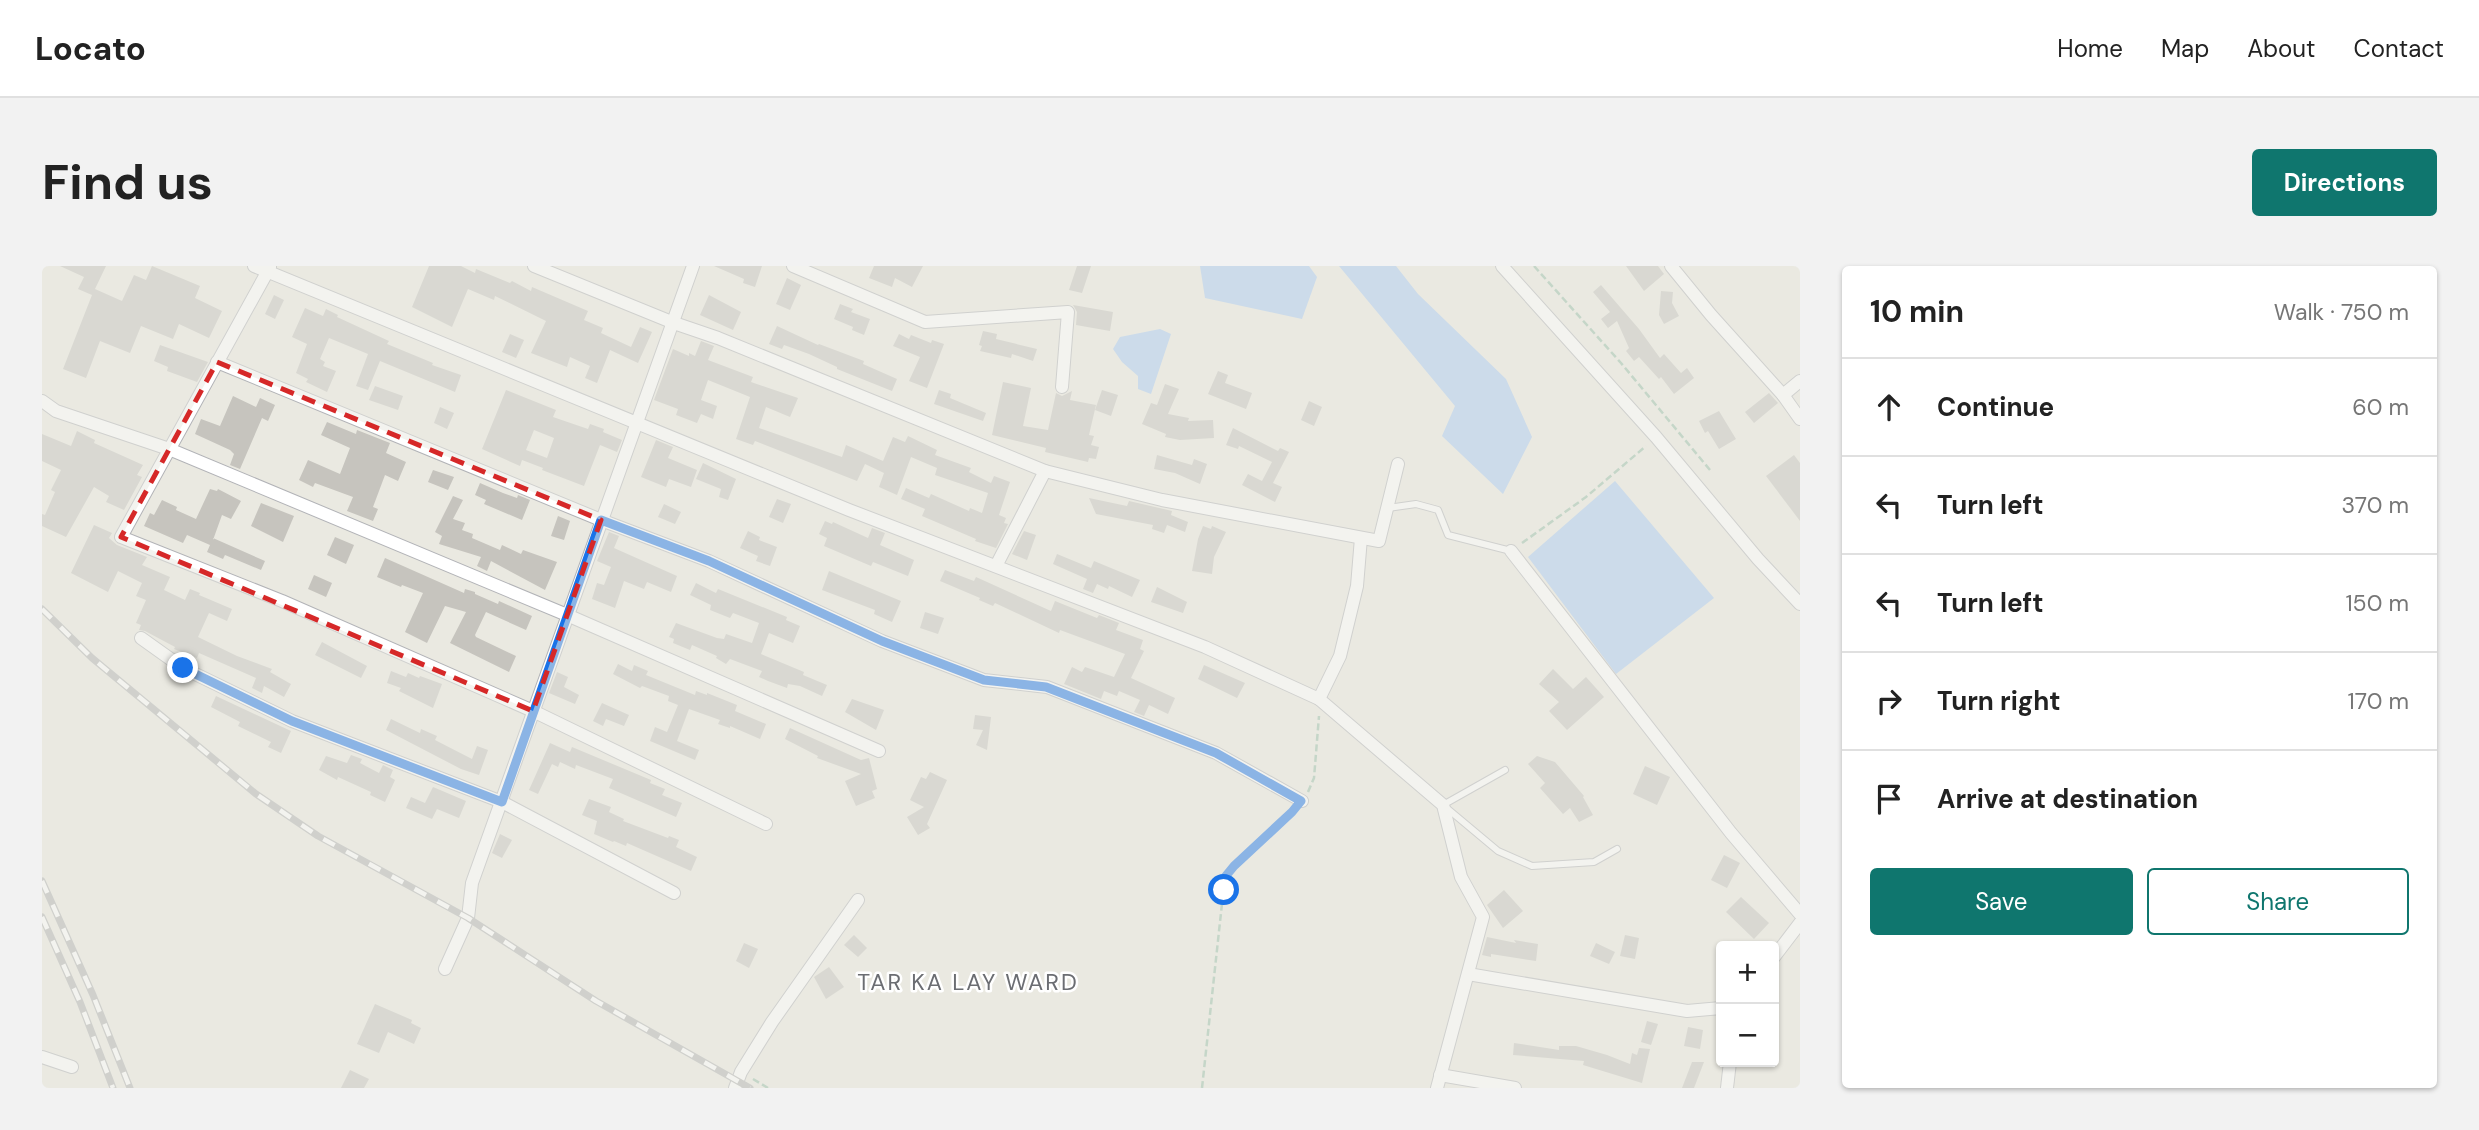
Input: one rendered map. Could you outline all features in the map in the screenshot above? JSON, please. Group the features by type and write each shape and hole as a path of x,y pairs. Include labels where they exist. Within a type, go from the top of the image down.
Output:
{"street":[{"path":"254,266 269,269 636,424 849,510 1205,647 1319,699 1443,805 1461,877 1483,917 1438,1082 1515,1088"},
{"path":"534,266 1045,471 1162,500 1379,541 1398,464"},
{"path":"445,969 468,918 472,883 693,266"},
{"path":"793,266 925,322 1068,312 1062,387"},
{"path":"1502,266 1656,437 1758,559 1800,604"},
{"path":"1671,266 1783,395 1800,419"},
{"path":"269,269 121,537 282,601 533,711 766,824"},
{"path":"217,362 601,520 709,561 882,641 984,680 1046,687 1216,753 1301,801"},
{"path":"1783,395 1800,381"},
{"path":"42,401 56,411 169,449 567,615 879,751"},
{"path":"996,566 1045,471"},
{"path":"1319,699 1340,656 1357,586 1361,538"},
{"path":"1511,551 1731,833 1800,914"},
{"path":"141,638 183,668 292,721 502,802 674,893"},
{"path":"735,1088 741,1072 772,1022 859,900"},
{"path":"1779,950 1800,923"},
{"path":"1468,974 1687,1011 1716,1008"},
{"path":"42,1057 72,1067"},
{"path":"1727,1088 1729,1067"}],"lane":[{"path":"1386,509 1416,504 1438,510 1448,535 1511,551"},
{"path":"1506,770 1443,805 1498,851 1532,866 1594,862 1617,849"}],"path":[{"path":"1534,266 1621,363 1710,470"},
{"path":"1511,551 1586,497 1656,437"},
{"path":"1202,1088 1225,877 1292,812 1314,778 1319,699"},
{"path":"741,1072 768,1088"}],"highlighted area":[{"path":"217,362 601,520 533,711 121,537"}],"water":[{"path":"1200,266 1309,266 1317,277 1302,319 1205,298"},
{"path":"1339,266 1396,266 1418,294 1506,379 1532,437 1503,494 1442,436 1455,406"},
{"path":"1160,329 1171,334 1151,394 1138,389 1138,376 1122,362 1113,349 1120,337"},
{"path":"1615,481 1714,598 1616,674 1528,557"}],"building":[{"path":"60,266 106,266 95,289 122,301 134,275 146,280 152,266 200,286 195,298 222,311 209,338 179,324 173,339 141,326 130,353 100,341 86,378 63,369 92,295 78,289 84,277"},
{"path":"429,266 461,266 475,273 476,269 510,283 512,281 531,291 532,287 588,311 584,320 603,328 601,333 631,347 640,327 652,332 638,363 610,350 597,383 585,378 590,366 570,357 567,367 531,353 546,321 495,296 494,300 468,289 452,327 412,307"},
{"path":"714,266 762,266 755,287 743,283 744,279"},
{"path":"874,266 923,266 912,287 895,278 892,287 869,278"},
{"path":"1077,266 1091,266 1082,293 1069,290"},
{"path":"1626,266 1658,266 1664,274 1644,291"},
{"path":"787,278 801,285 790,310 776,304"},
{"path":"1601,285 1660,358 1664,354 1681,373 1687,368 1694,378 1674,394 1661,377 1659,379 1639,357 1634,361 1626,351 1629,348 1617,321 1608,328 1601,319 1610,312 1593,292"},
{"path":"1661,291 1673,292 1672,303 1679,316 1664,324 1659,315"},
{"path":"274,295 284,300 275,319 265,314"},
{"path":"709,295 741,312 733,330 700,315"},
{"path":"840,304 853,309 851,312 870,319 864,335 834,319"},
{"path":"1073,305 1113,312 1110,331 1076,325 1077,312"},
{"path":"305,308 323,316 326,309 338,315 337,317 389,341 387,344 461,375 455,392 380,361 368,390 356,386 368,354 329,338 320,359 325,362 323,366 336,371 327,392 306,382 308,379 296,373 307,344 292,337"},
{"path":"777,326 818,345 864,361 863,364 897,379 892,391 837,369 809,354 784,345 782,349 769,344"},
{"path":"983,331 997,334 996,339 1037,349 1033,361 1012,354 1011,358 980,351"},
{"path":"510,334 524,340 516,358 502,352"},
{"path":"899,334 909,339 911,335 931,343 932,340 944,344 927,388 909,381 920,357 893,346"},
{"path":"701,341 714,346 708,360 753,377 751,382 798,398 790,417 766,407 759,428 842,457 846,445 883,461 893,437 905,442 908,436 937,450 935,455 971,468 969,472 991,483 994,476 1010,482 999,515 1006,518 1004,523 1008,524 996,548 922,516 925,509 901,499 906,488 929,498 931,494 969,511 970,508 982,513 988,493 935,475 937,468 911,457 897,495 879,487 884,473 865,464 857,481 755,441 753,445 736,439 750,397 708,380 701,400 717,406 713,419 701,414 697,423 676,415 678,409 654,400 673,349 695,356"},
{"path":"160,345 208,362 197,382 167,371 168,367 154,361"},
{"path":"1218,371 1228,375 1225,383 1252,393 1246,409 1208,394"},
{"path":"1003,382 1031,388 1023,426 1048,430 1056,393 1062,396 1072,391 1070,400 1096,405 1089,435 1094,436 1091,445 1099,447 1096,459 1089,458 1088,462 1045,452 1046,448 992,435"},
{"path":"1165,384 1179,389 1168,414 1189,418 1188,421 1213,420 1214,438 1180,440 1165,437 1166,434 1142,424 1151,403 1157,405"},
{"path":"375,386 403,396 398,410 369,400"},
{"path":"506,390 556,410 553,417 588,429 590,424 622,440 617,452 600,445 584,486 522,460 520,466 482,449","holes":["534,430 554,438 547,458 526,450"]},
{"path":"939,390 951,394 950,398 986,413 983,421 934,404"},
{"path":"1102,390 1118,395 1111,416 1095,410"},
{"path":"1769,393 1778,403 1754,423 1745,412"},
{"path":"233,396 256,407 260,398 275,405 268,421 262,418 240,469 230,465 234,454 230,450 195,434 201,419 220,426"},
{"path":"1309,401 1322,407 1314,426 1301,420"},
{"path":"440,407 454,413 447,429 434,423"},
{"path":"1719,411 1736,439 1719,449 1699,421"},
{"path":"327,422 356,434 357,430 390,443 386,453 406,462 398,481 385,475 373,507 378,509 373,521 347,511 353,497 315,483 313,487 299,480 308,460 340,474 350,448 321,435"},
{"path":"1233,428 1278,451 1280,448 1289,452 1273,483 1282,487 1275,502 1242,485 1248,474 1262,481 1272,462 1239,446 1238,449 1226,445"},
{"path":"77,431 95,440 94,443 143,465 137,475 142,477 124,510 106,502 109,496 94,487 66,537 42,526 42,514 45,515 55,492 51,490 61,470 42,461 42,434 71,446"},
{"path":"656,440 673,447 668,458 697,470 691,487 669,479 666,487 641,477"},
{"path":"1157,455 1192,465 1194,459 1207,464 1200,484 1175,473 1154,469"},
{"path":"1794,455 1800,463 1800,521 1766,476"},
{"path":"703,463 736,479 728,500 719,497 721,489 696,479"},
{"path":"433,470 454,477 448,490 428,482"},
{"path":"480,483 517,498 518,495 530,500 522,520 484,504 486,500 475,495"},
{"path":"210,489 218,489 241,501 231,519 222,515 214,538 265,561 261,570 225,555 223,559 207,552 210,545 187,535 183,543 144,526 150,513 154,515 162,500 196,519"},
{"path":"453,496 463,500 453,519 465,523 462,530 473,534 472,538 500,550 502,545 521,554 523,550 557,562 545,590 491,561 487,571 477,566 481,557 439,544 442,536 435,532"},
{"path":"1089,498 1127,506 1129,501 1168,510 1172,511 1171,515 1188,522 1185,532 1167,525 1164,533 1152,529 1153,525 1096,514"},
{"path":"777,499 791,504 783,523 769,517"},
{"path":"261,503 294,516 283,542 251,526"},
{"path":"664,504 681,512 675,524 658,517"},
{"path":"558,516 570,521 564,540 551,536"},
{"path":"825,521 868,538 872,528 885,533 880,545 914,560 908,576 873,562 871,566 824,546 827,538 819,534"},
{"path":"94,525 112,533 109,538 117,545 147,557 142,565 170,577 164,590 185,600 190,589 232,609 227,621 209,613 198,637 272,669 270,672 291,684 284,697 264,686 262,693 252,688 256,678 199,653 197,658 174,649 175,647 139,630 141,625 136,623 146,600 136,596 142,583 118,571 108,592 71,573"},
{"path":"1203,526 1211,529 1212,526 1226,532 1214,557 1212,574 1192,571"},
{"path":"748,531 760,537 759,540 777,547 770,566 756,561 758,556 740,548"},
{"path":"1024,531 1036,535 1027,560 1012,554"},
{"path":"609,532 619,536 614,548 677,576 671,592 647,582 644,589 624,581 615,608 592,599 597,583 604,585 611,567 597,561"},
{"path":"335,537 354,545 346,564 327,555"},
{"path":"1057,554 1091,568 1094,561 1140,580 1132,597 1109,586 1108,589 1097,584 1093,593 1083,589 1087,579 1053,564"},
{"path":"385,558 464,593 465,589 475,592 498,604 499,601 532,616 526,630 486,612 475,635 516,656 509,672 450,643 466,612 445,606 427,643 405,632 423,593 377,577"},
{"path":"945,570 974,581 976,577 1051,611 1055,601 1097,618 1099,615 1119,623 1116,630 1143,640 1140,649 1144,651 1131,678 1175,698 1168,714 1149,705 1144,716 1134,712 1140,700 1119,691 1117,696 1104,691 1101,699 1064,684 1072,667 1082,672 1085,667 1114,677 1125,654 1060,630 1059,633 995,603 993,606 979,600 980,598 940,581"},
{"path":"829,571 901,601 892,622 874,614 875,610 822,590"},
{"path":"314,575 332,583 326,597 308,589"},
{"path":"696,583 716,593 718,589 787,617 786,620 800,626 793,643 769,633 761,654 827,685 822,696 800,686 788,684 787,688 768,681 759,677 762,671 730,659 726,664 716,658 717,656 692,645 690,650 673,643 674,639 669,637 676,623 717,638 724,639 726,634 752,643 759,623 733,613 730,618 710,610 711,605 690,595"},
{"path":"1157,587 1187,602 1183,613 1151,602"},
{"path":"925,612 944,618 938,634 920,628"},
{"path":"322,642 367,666 361,678 315,655"},
{"path":"618,664 632,671 634,665 648,671 646,675 695,695 696,691 707,693 737,705 735,711 766,724 760,739 730,726 718,724 720,720 689,709 677,741 699,750 695,760 650,741 655,727 667,732 678,705 668,701 669,696 642,686 640,688 613,674"},
{"path":"1204,665 1245,683 1237,698 1198,679"},
{"path":"1553,669 1573,689 1586,677 1604,697 1567,730 1549,711 1559,702 1539,684"},
{"path":"391,671 406,677 408,673 419,678 420,676 442,684 433,708 399,691 401,688 387,683"},
{"path":"557,672 568,677 564,687 579,695 575,704 549,693"},
{"path":"216,696 291,731 281,753 268,747 271,742 238,726 240,722 211,707"},
{"path":"852,699 884,710 876,730 845,712"},
{"path":"602,703 629,715 624,726 606,719 603,726 593,721"},
{"path":"975,715 991,717 987,750 976,745 983,730 973,729"},
{"path":"391,719 420,733 421,729 437,736 435,740 472,759 477,746 488,750 479,775 461,769 386,730"},
{"path":"790,728 861,760 869,758 877,789 872,791 875,798 856,806 845,781 861,774 817,758 818,756 785,739"},
{"path":"550,743 570,752 572,747 651,780 650,783 665,789 662,795 682,803 676,817 609,788 613,779 560,762 558,767 552,764 538,794 529,790"},
{"path":"351,755 362,759 360,763 379,773 383,765 393,770 390,777 395,780 385,802 370,795 371,792 338,777 337,780 319,770 326,756 347,763"},
{"path":"1537,756 1555,762 1584,796 1593,815 1579,822 1570,808 1563,814 1540,788 1545,783 1528,764"},
{"path":"1645,766 1670,777 1657,805 1633,794"},
{"path":"930,772 947,780 927,824 930,828 918,835 907,817 924,807 910,800 921,777 926,779"},
{"path":"433,787 466,801 459,818 437,809 432,819 406,808 411,797 425,803"},
{"path":"589,799 611,807 609,812 624,819 623,821 679,840 676,847 697,857 691,871 627,843 626,846 594,834 597,821 582,815"},
{"path":"500,834 512,840 502,858 492,853"},
{"path":"1724,855 1740,863 1727,888 1711,880"},
{"path":"1504,890 1523,911 1503,928 1487,905"},
{"path":"1741,897 1769,923 1754,939 1726,912"},
{"path":"854,935 867,948 858,957 844,945"},
{"path":"1625,935 1639,938 1635,959 1620,956"},
{"path":"1487,937 1538,944 1536,961 1482,955"},
{"path":"744,943 758,949 749,968 736,961"},
{"path":"1596,943 1615,952 1609,964 1590,956"},
{"path":"829,967 844,987 826,999 814,977"},
{"path":"375,1004 412,1020 411,1023 421,1028 414,1044 388,1032 379,1053 357,1044"},
{"path":"1647,1021 1658,1024 1651,1045 1641,1042"},
{"path":"1688,1027 1703,1030 1700,1049 1684,1046"},
{"path":"1514,1043 1559,1050 1559,1046 1576,1046 1630,1064 1632,1053 1637,1055 1639,1048 1650,1049 1642,1083 1583,1065 1584,1061 1513,1055"},
{"path":"1692,1062 1704,1062 1694,1088 1682,1088"},
{"path":"350,1070 369,1079 364,1088 341,1088"}],"railway":[{"path":"42,609 92,658 256,794 318,836 468,918 596,1001 750,1088"},
{"path":"42,881 93,995 130,1088"},
{"path":"42,917 80,1002 113,1088"}],"district":[{"name":"TAR KA LAY WARD","path":"968,982"}],"route":[{"path":"183,668 292,721 502,802 601,520 709,561 882,641 984,680 1046,687 1216,753 1301,801 1234,866 1225,877 1224,890"}]}
